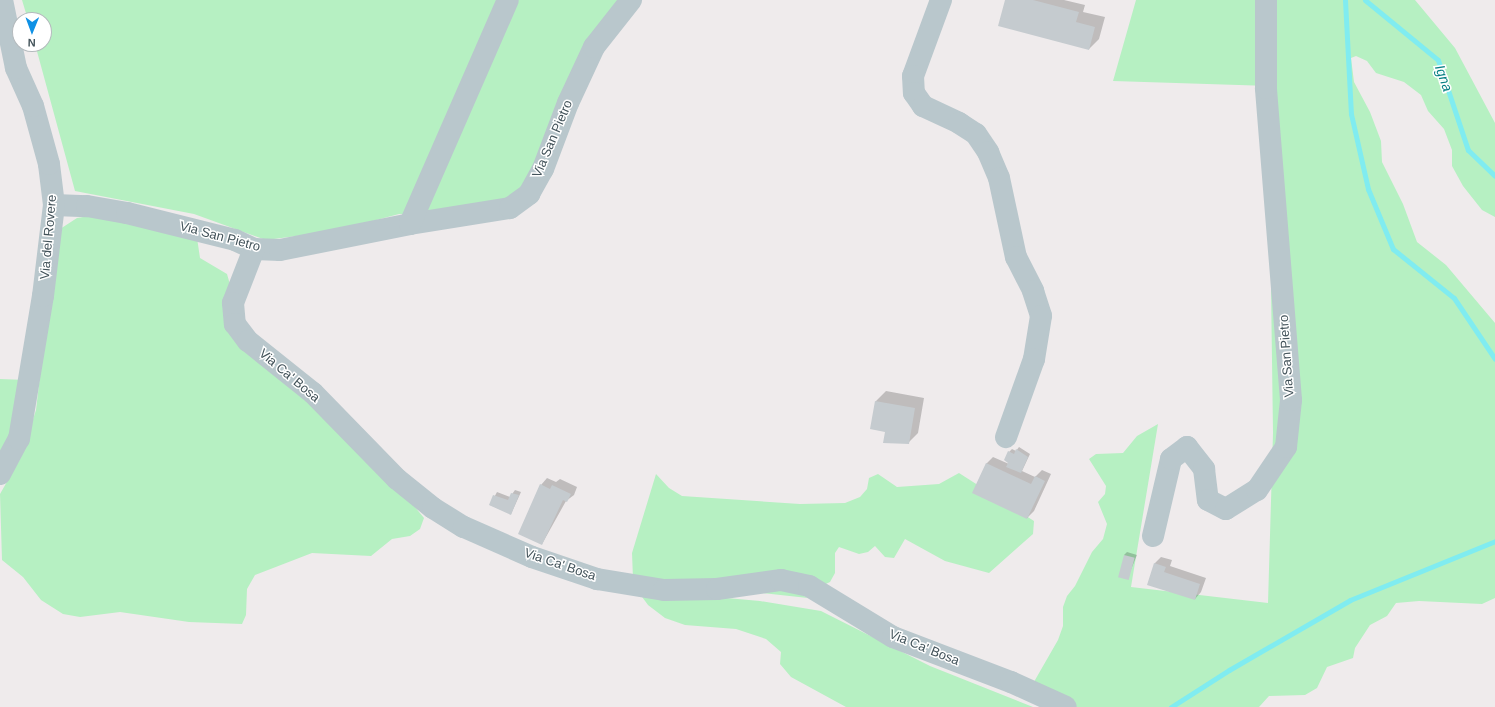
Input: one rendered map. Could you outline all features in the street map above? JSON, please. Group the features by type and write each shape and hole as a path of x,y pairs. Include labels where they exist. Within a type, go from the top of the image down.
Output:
{"street":[{"name":"Via del Rovere","path":"0,474 19,438 43,296 54,205 49,164 33,106 16,68 2,0"},
{"path":"410,224 508,0"},
{"name":"Via San Pietro","path":"54,205 87,206 127,213 235,240 254,249 280,250 410,224 510,208 529,194 543,169 568,103 594,47 631,0"},
{"path":"942,0 913,76 914,93 923,106 959,123 976,134 988,152 999,178 1016,257 1033,291 1041,316 1034,359 1006,437"},
{"name":"Via San Pietro","path":"1153,536 1172,459 1187,447 1204,469 1208,500 1226,509 1257,490 1286,447 1291,400 1266,88 1266,0"},
{"name":"Via Ca' Bosa","path":"254,249 233,303 235,324 248,341 313,393 397,479 433,508 464,527 532,557 597,579 664,590 717,589 781,580 809,586 893,637 1011,682 1066,707"}],"green space":[{"path":"22,0 629,0 534,181 495,206 426,215 399,214 335,231 266,240 194,214 75,191 37,52 52,52 52,12 26,12"},
{"path":"1136,0 1415,0 1455,48 1495,123 1495,217 1482,210 1463,186 1452,166 1452,150 1444,129 1428,111 1421,95 1404,82 1376,73 1367,61 1356,56 1351,58 1354,82 1370,112 1381,141 1382,162 1403,204 1417,242 1446,265 1495,323 1495,598 1482,604 1419,601 1396,603 1387,616 1370,625 1355,648 1353,658 1327,667 1317,688 1305,695 1269,696 1259,707 1055,707 1031,687 1058,640 1063,626 1063,607 1067,596 1075,586 1092,552 1103,539 1107,524 1098,502 1105,494 1106,486 1089,459 1096,454 1123,453 1137,436 1158,424 1131,587 1268,603 1273,433 1271,288 1285,261 1270,86 1113,81"},
{"path":"102,214 196,231 200,258 227,274 231,288 230,307 275,370 405,495 424,518 420,529 410,536 392,539 371,556 312,553 255,575 247,589 246,615 242,624 189,622 120,612 80,617 63,614 41,600 23,577 2,560 0,494 20,459 36,410 57,231 77,218"},
{"path":"0,379 26,380 0,464"},
{"path":"959,473 1034,521 1033,534 989,573 945,561 905,539 894,558 885,557 875,546 868,552 859,554 839,547 835,553 835,573 830,582 802,595 808,598 633,579 632,553 656,474 669,488 682,496 800,504 845,503 860,497 867,489 869,478 878,474 897,487 939,484"},
{"path":"637,590 760,601 821,611 930,666 1033,707 846,707 791,677 780,664 781,652 766,639 736,629 685,625 665,618 648,605"}],"building":[{"path":"1005,0 1033,0 1079,12 1076,22 1095,27 1089,50 998,26"},
{"path":"875,401 915,408 909,444 883,443 885,432 870,429"},
{"path":"1016,449 1028,457 1021,473 1006,467 1008,463 1004,460 1008,451 1014,454"},
{"path":"986,463 1031,484 1035,476 1045,481 1027,519 972,493"},
{"path":"540,484 550,489 552,485 571,494 567,502 563,500 542,545 518,534"},
{"path":"511,493 519,495 511,515 489,505 493,495 508,500"},
{"path":"1124,555 1135,558 1129,580 1118,577"},
{"path":"1154,563 1166,567 1164,572 1200,584 1195,600 1147,585"}],"waterway":[{"path":"1345,0 1351,114 1368,189 1393,249 1454,298 1495,359"},
{"name":"Igna","path":"1365,0 1438,60 1468,150 1495,176"},
{"path":"1171,707 1229,670 1350,600 1495,541"}]}
